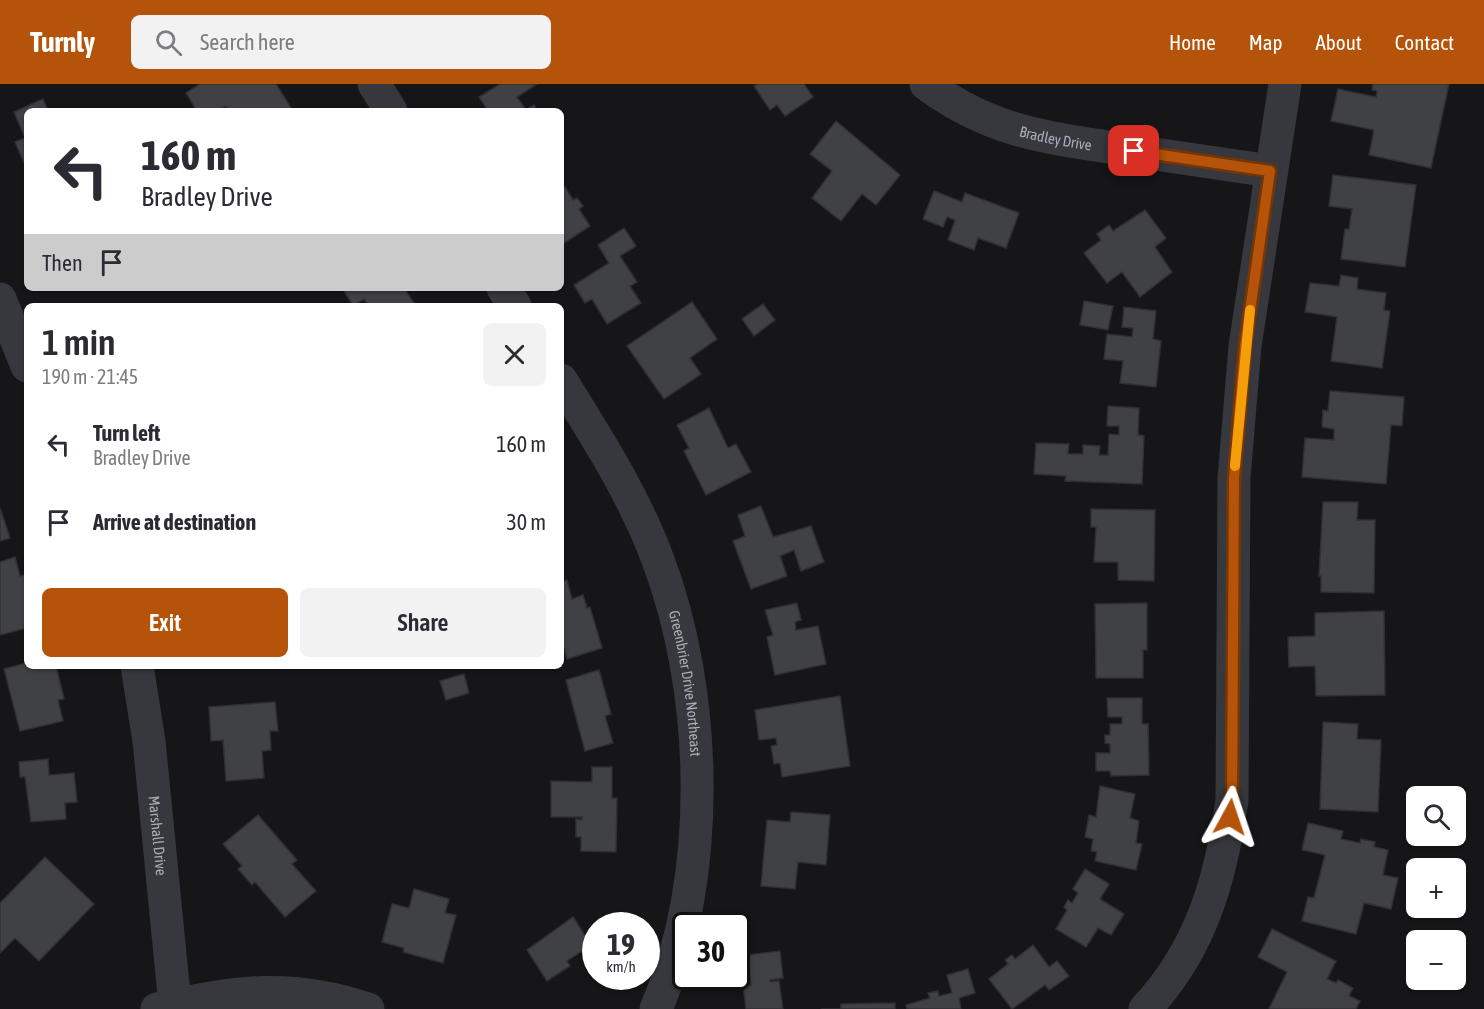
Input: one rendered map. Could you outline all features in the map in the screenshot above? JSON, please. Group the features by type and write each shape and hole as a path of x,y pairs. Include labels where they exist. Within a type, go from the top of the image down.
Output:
{"street":[{"path":"374,84 389,108"},
{"name":"Bradley Drive","path":"926,84 951,103 977,117 1019,132 1270,171"},
{"path":"1145,1009 1187,951 1212,899 1225,850 1232,800 1234,478 1245,346 1285,84"},
{"path":"0,299 24,359"},
{"name":"Greenbrier Drive Northeast","path":"564,385 615,468 658,559 682,643 690,681 696,730 693,863 675,950 656,1009"},
{"name":"Marshall Drive","path":"137,669 149,741 166,1007"},
{"path":"166,1007 222,994 269,992 313,995 368,1009"}],"building":[{"path":"200,84 276,84 291,108 227,108 226,106 195,108 186,93"},
{"path":"500,84 537,84 517,97 525,108 486,108 479,97"},
{"path":"758,84 804,84 813,97 785,116 777,105 770,110 754,86"},
{"path":"1373,84 1449,84 1431,168 1369,155 1374,130 1331,121 1338,89 1376,97 1377,91 1372,90"},
{"path":"43,99 47,108 24,108 24,136 14,112"},
{"path":"836,121 900,175 876,205 862,194 841,221 812,198 832,171 810,154"},
{"path":"24,138 24,163 15,142"},
{"path":"1333,175 1416,185 1405,267 1341,259 1345,229 1349,229 1352,209 1329,206"},
{"path":"564,188 573,200 577,198 583,206 579,209 590,226 564,243"},
{"path":"934,191 962,202 965,193 1019,213 1006,248 978,238 974,250 948,240 955,220 947,217 943,227 923,219"},
{"path":"1145,210 1166,238 1155,247 1172,272 1140,297 1122,272 1107,283 1084,253 1101,240 1097,234 1109,225 1113,231"},
{"path":"624,228 636,246 620,256 637,282 630,286 641,303 607,324 592,299 585,303 574,285 609,263 598,245"},
{"path":"1341,275 1358,278 1357,289 1386,293 1384,310 1390,311 1382,368 1331,361 1337,317 1305,312 1310,283 1339,286"},
{"path":"344,291 406,291 414,303 367,303 364,299 358,303 351,303"},
{"path":"1084,301 1113,306 1108,330 1080,325"},
{"path":"692,302 717,339 690,358 701,374 664,399 627,346"},
{"path":"763,304 775,320 754,336 742,319"},
{"path":"1124,307 1156,311 1153,339 1161,341 1156,387 1120,383 1123,361 1104,359 1107,334 1132,337 1133,328 1122,327"},
{"path":"1330,391 1404,397 1402,426 1391,425 1386,484 1302,477 1305,438 1334,440 1334,429 1322,427 1323,410 1328,411"},
{"path":"1108,406 1139,408 1138,435 1144,436 1142,484 1065,481 1066,476 1034,474 1036,443 1069,444 1068,454 1083,454 1083,445 1100,446 1099,455 1108,455 1109,434 1119,435 1119,426 1107,426"},
{"path":"709,408 728,448 736,444 751,472 706,495 684,451 689,448 677,425"},
{"path":"1323,502 1358,502 1357,520 1375,520 1374,593 1321,592 1321,576 1319,576"},
{"path":"761,506 773,537 811,526 824,562 801,571 794,550 780,556 787,576 751,589 733,541 745,536 738,515"},
{"path":"0,508 10,538 0,541"},
{"path":"1091,509 1155,510 1154,581 1118,580 1118,562 1094,562 1096,527 1091,527"},
{"path":"15,557 20,576 24,575 24,629 0,635 0,562"},
{"path":"567,580 572,599 583,595 587,608 590,607 602,648 567,659 564,649 564,581"},
{"path":"797,603 801,620 795,622 796,630 818,626 826,664 775,675 767,637 773,635 765,610"},
{"path":"1147,603 1147,650 1143,650 1143,678 1096,678 1095,604"},
{"path":"1384,611 1385,695 1316,696 1315,666 1289,667 1288,637 1315,636 1315,613"},
{"path":"24,664 24,669 57,669 64,699 58,700 63,721 20,731 4,669"},
{"path":"599,670 611,714 605,716 613,743 585,751 566,680"},
{"path":"464,674 469,693 446,700 440,681"},
{"path":"840,696 850,766 782,777 780,763 774,764 771,746 777,745 776,738 759,740 755,710"},
{"path":"1107,698 1142,698 1142,724 1148,724 1149,775 1111,776 1110,771 1096,771 1096,753 1110,753 1110,744 1105,743 1105,735 1110,735 1110,724 1122,724 1122,717 1108,717"},
{"path":"275,702 278,731 270,731 271,750 262,751 264,778 226,781 223,740 211,741 209,707"},
{"path":"1323,722 1358,724 1357,739 1381,740 1378,812 1320,809"},
{"path":"48,759 49,775 74,773 77,802 65,803 66,819 31,822 25,777 20,777 19,762"},
{"path":"592,767 612,767 612,798 617,798 616,852 581,851 581,837 576,837 576,819 582,820 582,817 551,817 551,781 592,782"},
{"path":"1100,786 1135,794 1130,818 1139,821 1136,843 1142,844 1136,870 1095,861 1097,852 1091,851 1093,839 1085,837 1089,815 1096,817"},
{"path":"791,812 830,815 826,865 798,862 795,889 761,886 767,820 790,822"},
{"path":"258,815 297,860 292,864 316,891 285,917 255,882 252,885 238,869 242,866 223,844"},
{"path":"1308,823 1343,831 1341,839 1360,843 1361,839 1375,842 1374,847 1388,850 1383,875 1398,878 1391,909 1364,903 1356,934 1302,921 1308,897 1314,898 1325,855 1302,850"},
{"path":"45,857 94,904 39,961 15,938 0,953 0,903"},
{"path":"1085,869 1109,884 1100,899 1124,914 1111,935 1098,928 1086,947 1056,929 1067,910 1064,907 1068,900 1072,903 1078,893 1073,889"},
{"path":"414,889 449,899 445,913 456,915 443,963 403,952 404,948 382,942 392,904 409,908"},
{"path":"573,917 582,931 582,951 567,961 570,966 547,981 527,950"},
{"path":"1272,929 1336,961 1327,979 1336,983 1338,980 1353,988 1349,996 1360,1001 1356,1009 1269,1009 1287,972 1258,957"},
{"path":"1033,945 1049,967 1057,961 1069,976 1049,990 1045,985 1012,1009 989,979 1008,964 1005,960 1012,955 1015,959"},
{"path":"780,951 783,978 770,980 770,982 779,981 783,1009 746,1009 744,990 750,990 751,985 750,955"},
{"path":"968,969 975,993 959,998 961,1009 907,1009 906,1005 930,998 928,993 938,991 939,996 952,993 947,975"},
{"path":"895,1003 895,1009 841,1009 841,1004"}],"slow traffic":[{"path":"1235,466 1250,310"}],"route":[{"path":"1134,151 1270,171 1245,346 1234,478 1230,817"}]}
